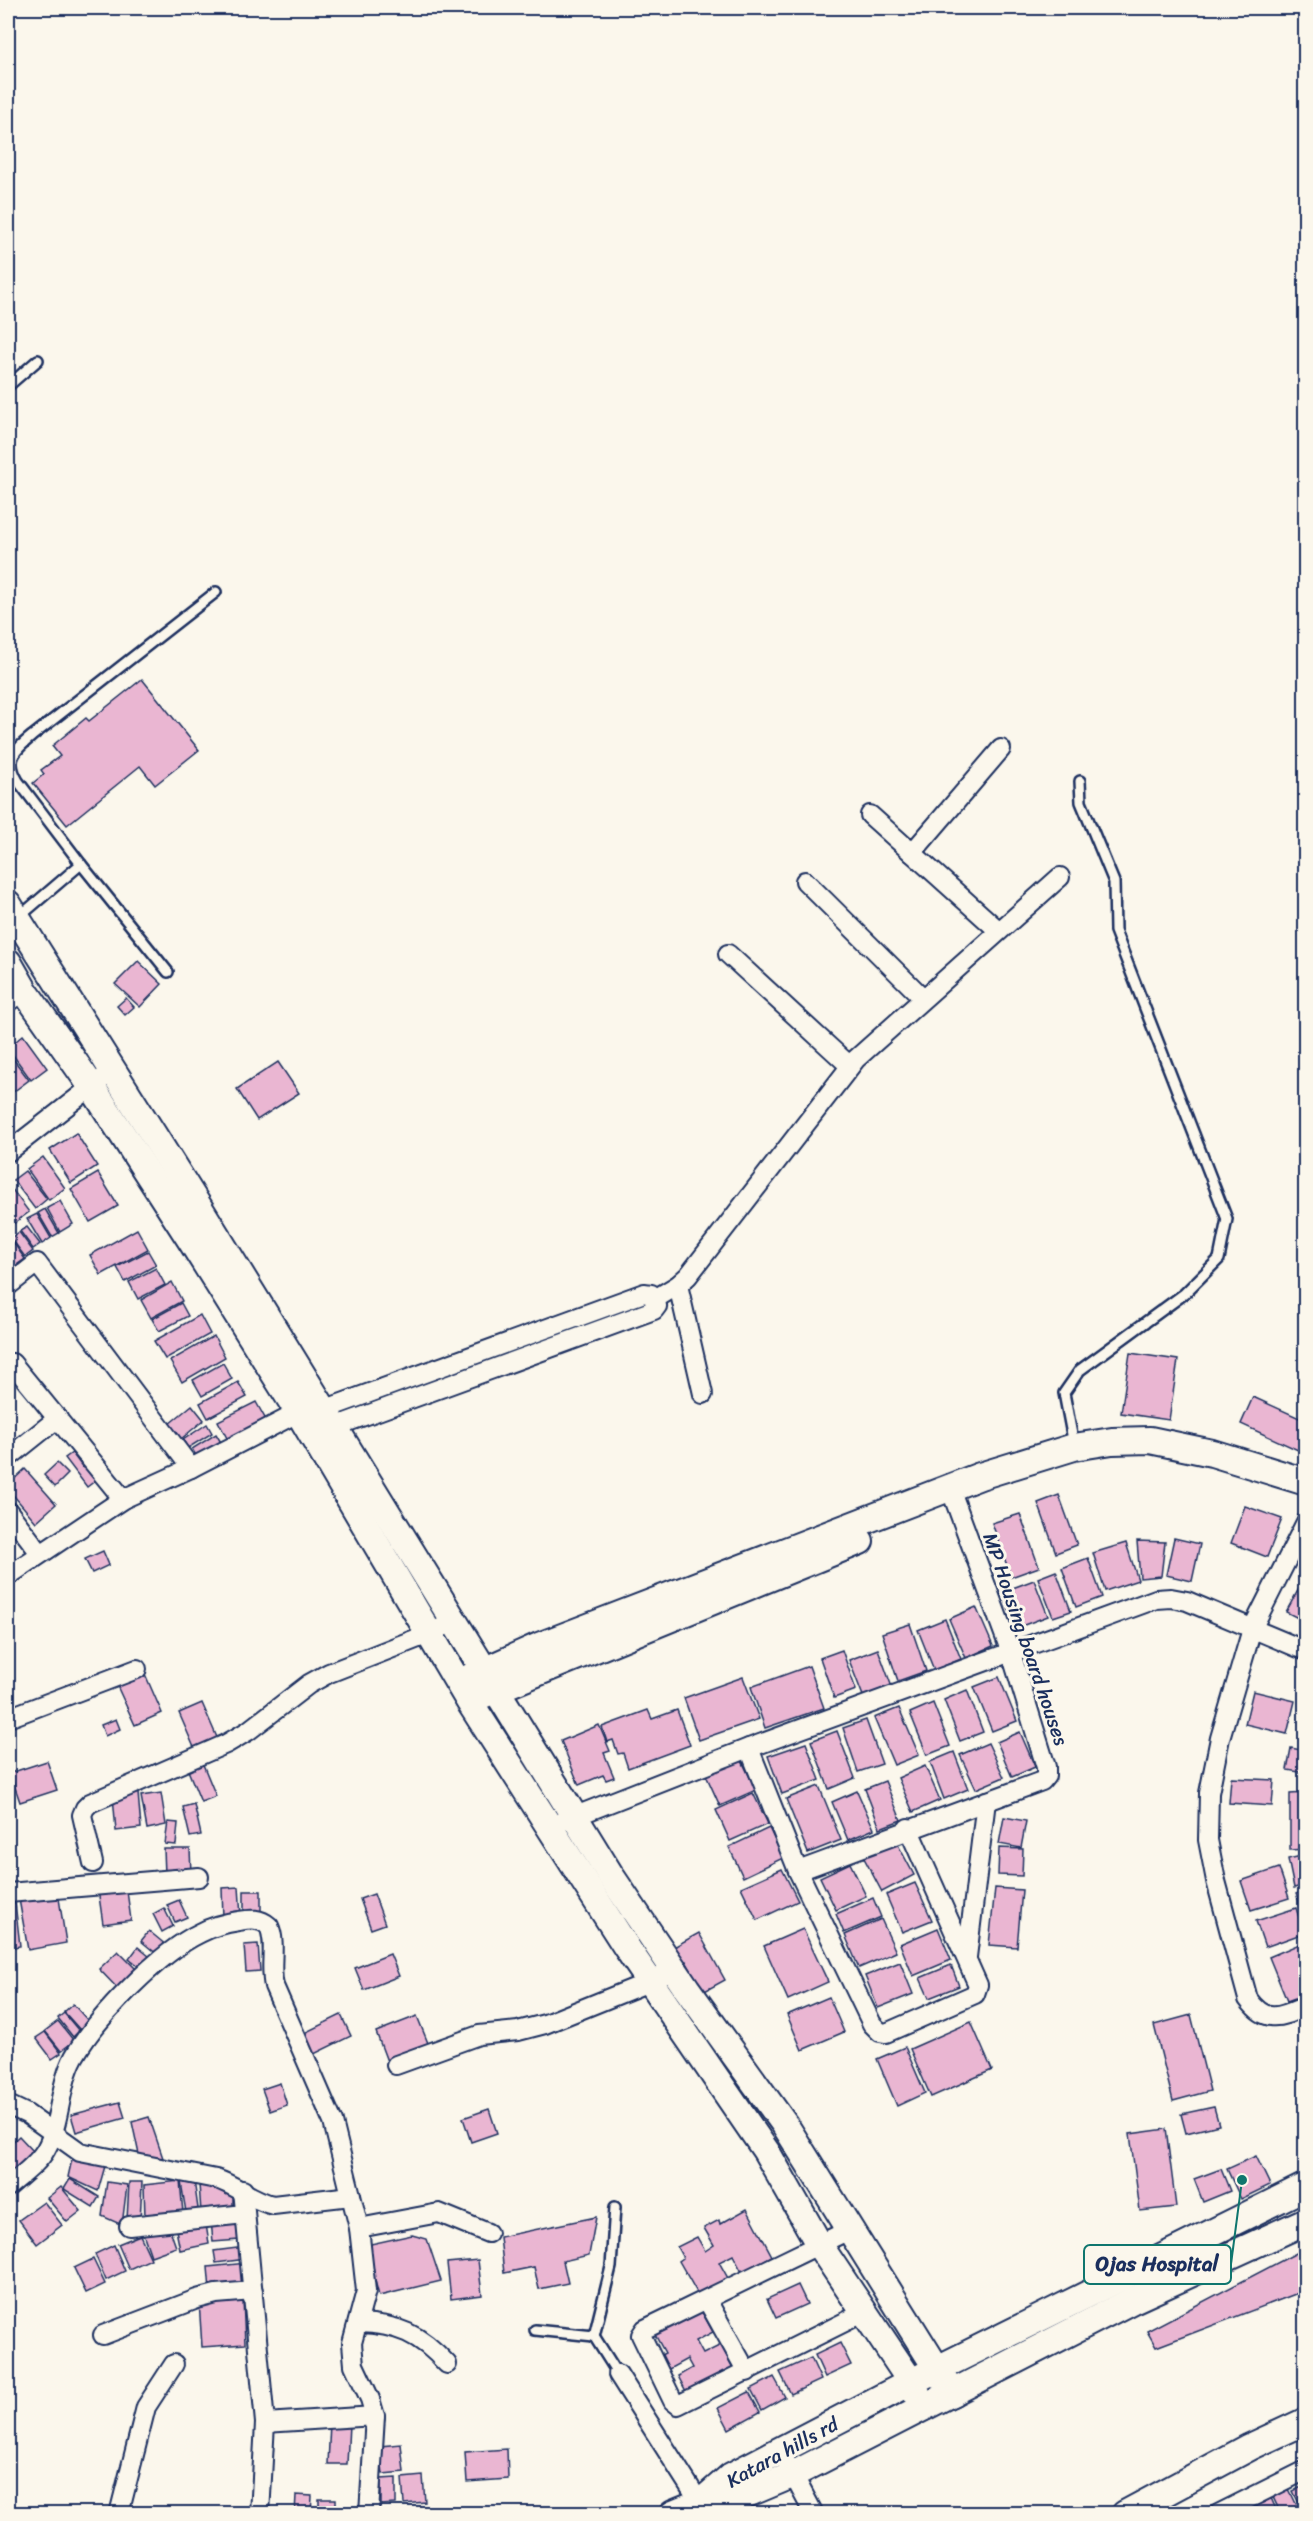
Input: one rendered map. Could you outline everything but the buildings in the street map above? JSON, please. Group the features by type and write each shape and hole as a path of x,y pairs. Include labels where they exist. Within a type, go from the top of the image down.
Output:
{"street":[{"path":"912,853 1001,749"},
{"path":"870,815 999,931"},
{"path":"8,1576 123,1499 191,1468 318,1413 644,1293 651,1294 655,1299 678,1285 688,1276 850,1066 1060,877"},
{"path":"805,881 923,998"},
{"path":"12,912 113,1070 318,1413 431,1633 464,1692 650,1982 766,2151 820,2246 910,2382 924,2407"},
{"path":"728,954 850,1066"},
{"path":"8,962 16,996 92,1086 318,1413 454,1622 673,1970 785,2125 952,2392"},
{"path":"8,1152 113,1070"},
{"path":"8,1286 37,1263 191,1468"},
{"path":"678,1285 703,1394"},
{"path":"12,1363 123,1499"},
{"path":"8,1458 58,1418"},
{"path":"952,1495 1026,1460 1074,1447 1112,1441 1150,1440 1212,1453 1305,1482"},
{"path":"464,1692 489,1680 539,1646 952,1495 1076,1462 1118,1456 1155,1458 1217,1470 1305,1500"},
{"name":"MP Housing board houses","path":"798,1871 908,1828 1042,1781 1047,1772 1011,1653 952,1495"},
{"path":"8,1511 40,1553"},
{"path":"1305,1522 1252,1629 1220,1738 1209,1793 1208,1840 1216,1881 1248,1999 1256,2010 1266,2015 1279,2017 1305,2006"},
{"path":"549,1827 749,1748 1156,1599 1171,1598 1187,1601 1305,1651"},
{"path":"93,1863 82,1815 90,1803 226,1744 248,1731 309,1684 329,1673 454,1622"},
{"path":"8,1718 137,1669"},
{"path":"749,1748 798,1871 872,2024 880,2032 891,2032 975,1994 978,1990 978,1981 908,1828"},
{"path":"967,1959 986,1801"},
{"path":"8,1893 199,1877"},
{"path":"8,2187 46,2149 66,2077 74,2057 107,2013 160,1962 198,1934 217,1925 256,1919 269,1926 272,1933 271,1965 274,1986 333,2122 359,2228 366,2281 352,2343 354,2365 370,2399 375,2416 369,2514"},
{"path":"396,2065 480,2035 518,2031 545,2024 650,1982 673,1970"},
{"path":"8,2106 27,2114 80,2152 216,2179 230,2183 265,2204 351,2196"},
{"name":"Katara hills rd","path":"700,2503 731,2476 910,2382 1305,2187"},
{"path":"243,2190 265,2423 260,2514"},
{"path":"359,2228 439,2213 488,2233"},
{"path":"129,2226 246,2214"},
{"name":"Katara hills rd","path":"700,2503 742,2496 792,2475 1133,2300 1305,2221"},
{"path":"849,2230 645,2329 641,2335 673,2401 678,2405 864,2312"},
{"path":"103,2335 197,2299 216,2294 253,2291"},
{"path":"707,2300 747,2372"},
{"path":"358,2323 383,2324 414,2334 447,2364"},
{"path":"119,2514 146,2407 174,2364"},
{"path":"618,2374 700,2503 674,2514"},
{"path":"265,2423 375,2416"},
{"path":"1125,2514 1250,2446 1304,2425"},
{"path":"781,2450 814,2514"},
{"path":"1218,2514 1305,2470"}],"lane":[{"path":"8,386 38,360"},
{"path":"168,972 18,782 12,771 11,759 18,747 32,735 216,592"},
{"path":"1074,1447 1064,1393 1080,1370 1184,1294 1219,1259 1227,1219 1115,931 1113,882 1081,802 1080,781"},
{"path":"12,912 81,864"},
{"path":"615,2206 611,2267 594,2336 618,2374"},
{"path":"535,2330 594,2336"}],"place":[{"name":"Ojas Hospital","path":"1242,2180"}]}
